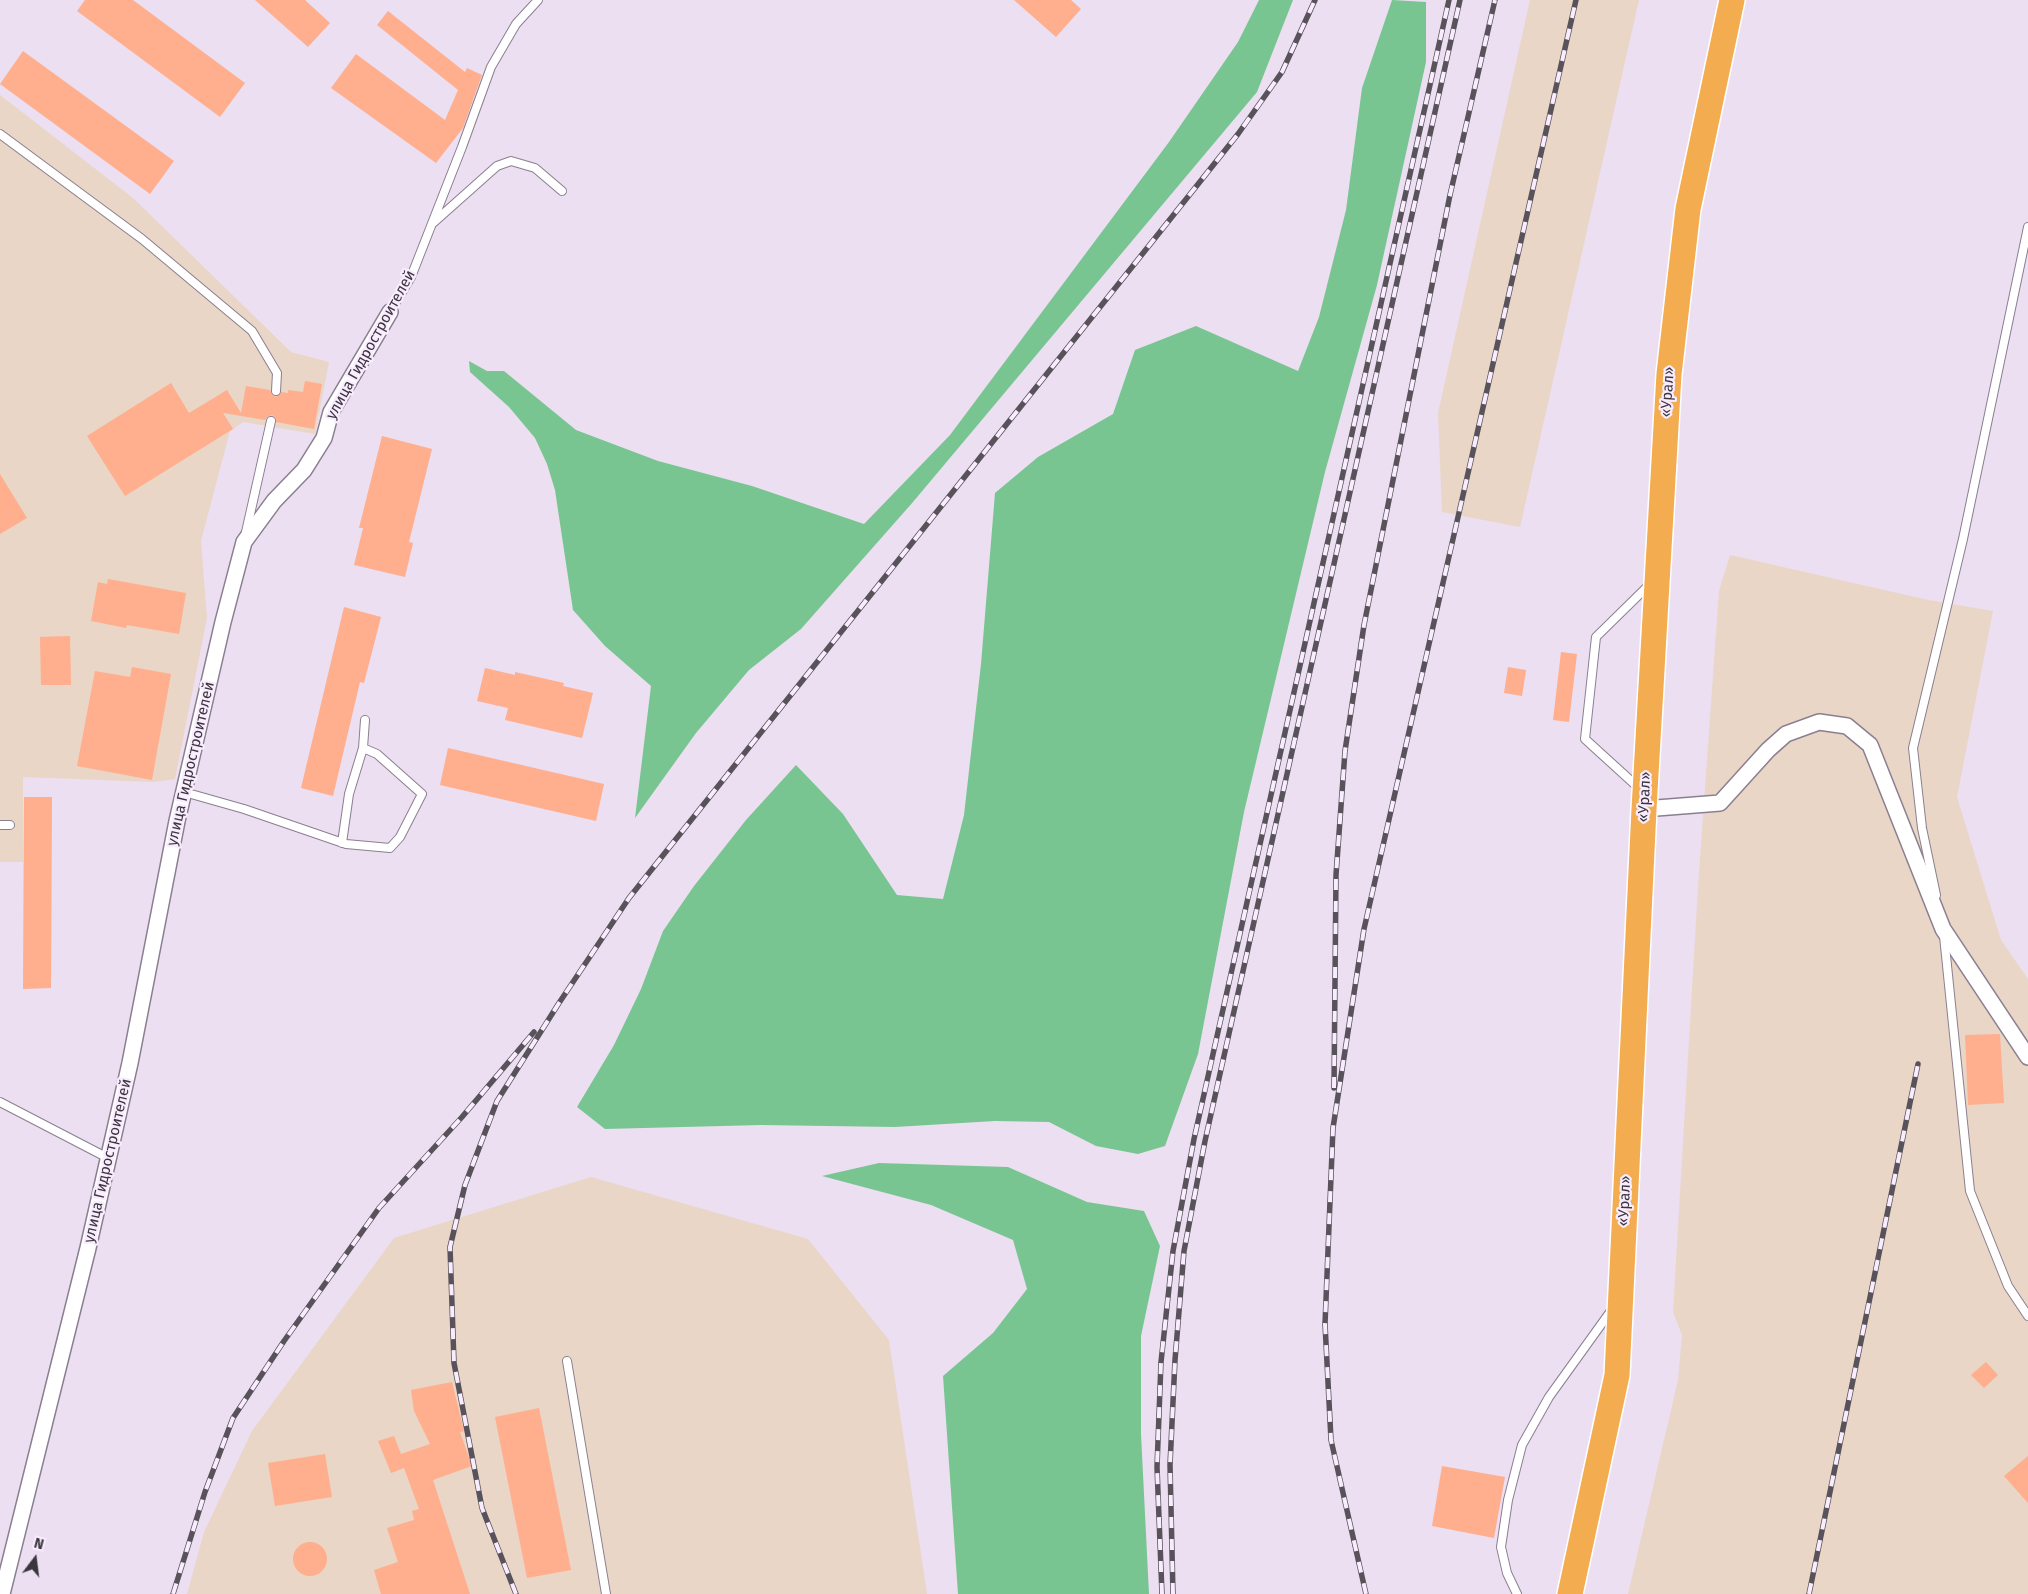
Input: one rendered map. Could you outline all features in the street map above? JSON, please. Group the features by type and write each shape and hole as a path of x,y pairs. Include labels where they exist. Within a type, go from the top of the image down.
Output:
{"highway":[{"name":"«Урал»","path":"1570,1594 1617,1375 1644,802 1669,374 1688,209 1732,0"}],"street":[{"name":"улица Гидростроителей","path":"2,1594 88,1248 130,1063 184,792 223,622 244,542 274,501 304,470 324,438 331,412 390,312"},
{"path":"1644,802 1720,803 1768,750 1786,734 1819,722 1847,726 1870,745 1943,930 2028,1057"}],"lane":[{"name":"улица Гидростроителей","path":"390,312 411,277 491,67 516,24 538,0"},
{"path":"0,134 142,239 252,331 278,373 276,391"},
{"path":"432,224 497,166 510,161 535,168 562,191"},
{"path":"2028,227 1963,539 1913,748 1922,828 1943,930 1970,1190 2008,1286 2028,1316"},
{"path":"244,542 271,421"},
{"path":"1644,802 1585,738 1596,637 1657,578"},
{"path":"342,843 349,794 363,748 365,720"},
{"path":"184,792 244,809 342,843 390,848 400,837 422,794 376,754 363,748"},
{"path":"0,825 10,825"},
{"path":"0,1102 108,1158"},
{"path":"1517,1594 1507,1573 1501,1548 1508,1500 1522,1445 1549,1397 1621,1298"},
{"path":"567,1362 606,1594"}],"shaded area":[{"path":"1530,0 1639,0 1520,527 1442,512 1438,413"},
{"path":"0,95 133,198 291,352 329,362 315,434 243,422 230,431 201,541 207,618 175,779 154,782 23,777 23,862 0,862"},
{"path":"1730,555 1928,600 1993,611 1957,797 2001,940 2028,979 2028,1594 1628,1594 1678,1380 1682,1335 1673,1312 1698,887 1719,591"},
{"path":"591,1177 808,1239 889,1340 927,1594 187,1594 204,1532 252,1431 394,1238"}],"green space":[{"path":"1259,0 1293,0 1257,92 913,502 801,629 749,670 696,733 635,818 651,686 605,646 573,610 555,490 547,464 535,438 509,407 470,372 469,361 487,371 504,371 576,430 658,461 752,486 864,524 950,435 1169,142 1238,42"},
{"path":"1392,0 1426,2 1426,62 1377,285 1325,472 1244,812 1198,1054 1165,1146 1138,1154 1096,1146 1049,1122 995,1121 895,1127 761,1125 605,1129 577,1107 614,1045 641,989 663,931 694,886 746,820 796,765 843,814 897,895 943,899 964,815 981,664 995,493 1038,457 1113,414 1135,350 1196,326 1298,371 1319,317 1346,210 1362,88"},
{"path":"879,1163 1008,1167 1087,1202 1144,1211 1160,1246 1141,1336 1141,1434 1149,1594 958,1594 943,1376 993,1333 1027,1289 1013,1240 931,1205 822,1176"}],"building":[{"path":"85,0 133,0 245,83 220,117 77,11"},
{"path":"255,0 305,0 330,23 308,47"},
{"path":"1014,0 1071,0 1081,9 1056,37"},
{"path":"388,11 465,72 467,68 482,75 463,128 436,163 331,88 356,54 445,120 458,90 377,25"},
{"path":"23,51 174,161 150,194 0,84"},
{"path":"305,381 322,384 314,429 276,422 275,417 272,415 265,420 223,413 233,429 125,496 87,436 171,383 189,413 227,390 241,413 246,386 270,390 276,397 281,392 288,393 288,390 303,392"},
{"path":"382,436 432,449 409,542 413,543 405,577 354,565 363,528 359,528"},
{"path":"0,474 27,518 0,534"},
{"path":"108,579 186,593 179,634 127,625 126,628 91,621 98,582 107,584"},
{"path":"344,607 381,617 364,683 360,682 333,796 301,788"},
{"path":"70,636 71,685 41,685 40,637"},
{"path":"1561,652 1577,654 1569,722 1553,720"},
{"path":"132,667 171,674 152,780 77,766 95,671 130,677"},
{"path":"1508,667 1526,670 1522,696 1504,693"},
{"path":"485,668 515,675 515,672 564,683 563,686 593,693 582,738 505,720 508,708 477,701"},
{"path":"448,748 604,784 596,821 440,785"},
{"path":"24,797 52,797 51,988 23,989"},
{"path":"2000,1034 2004,1103 1968,1105 1965,1035"},
{"path":"1986,1362 1998,1375 1984,1388 1971,1375"},
{"path":"452,1382 464,1431 460,1432 472,1466 433,1480 470,1594 381,1594 374,1570 398,1562 387,1528 414,1520 412,1511 419,1509 404,1468 391,1473 378,1441 394,1436 401,1454 430,1444 414,1411 411,1390"},
{"path":"539,1408 571,1570 527,1578 495,1417"},
{"path":"325,1454 332,1497 275,1506 268,1463"},
{"path":"2028,1456 2028,1503 2004,1476"},
{"path":"1442,1466 1505,1477 1494,1538 1432,1526"},
{"path":"310,1542 317,1543 322,1547 326,1552 326,1566 322,1571 317,1575 310,1576 303,1575 298,1571 294,1566 293,1559 294,1552 298,1547 303,1543"}],"railway":[{"path":"516,1594 482,1508 454,1363 450,1247 465,1185 497,1101 629,898 1238,134 1282,72 1315,0"},
{"path":"1162,1594 1157,1467 1161,1362 1173,1251 1194,1139 1449,0"},
{"path":"1173,1594 1170,1465 1175,1360 1184,1251 1205,1141 1460,0"},
{"path":"1334,1088 1336,875 1345,751 1364,625 1450,195 1495,0"},
{"path":"1366,1594 1331,1440 1325,1324 1333,1128 1364,929 1576,0"},
{"path":"173,1594 205,1492 233,1418 284,1341 379,1208 462,1117 534,1032"},
{"path":"1809,1594 1918,1064"}]}
